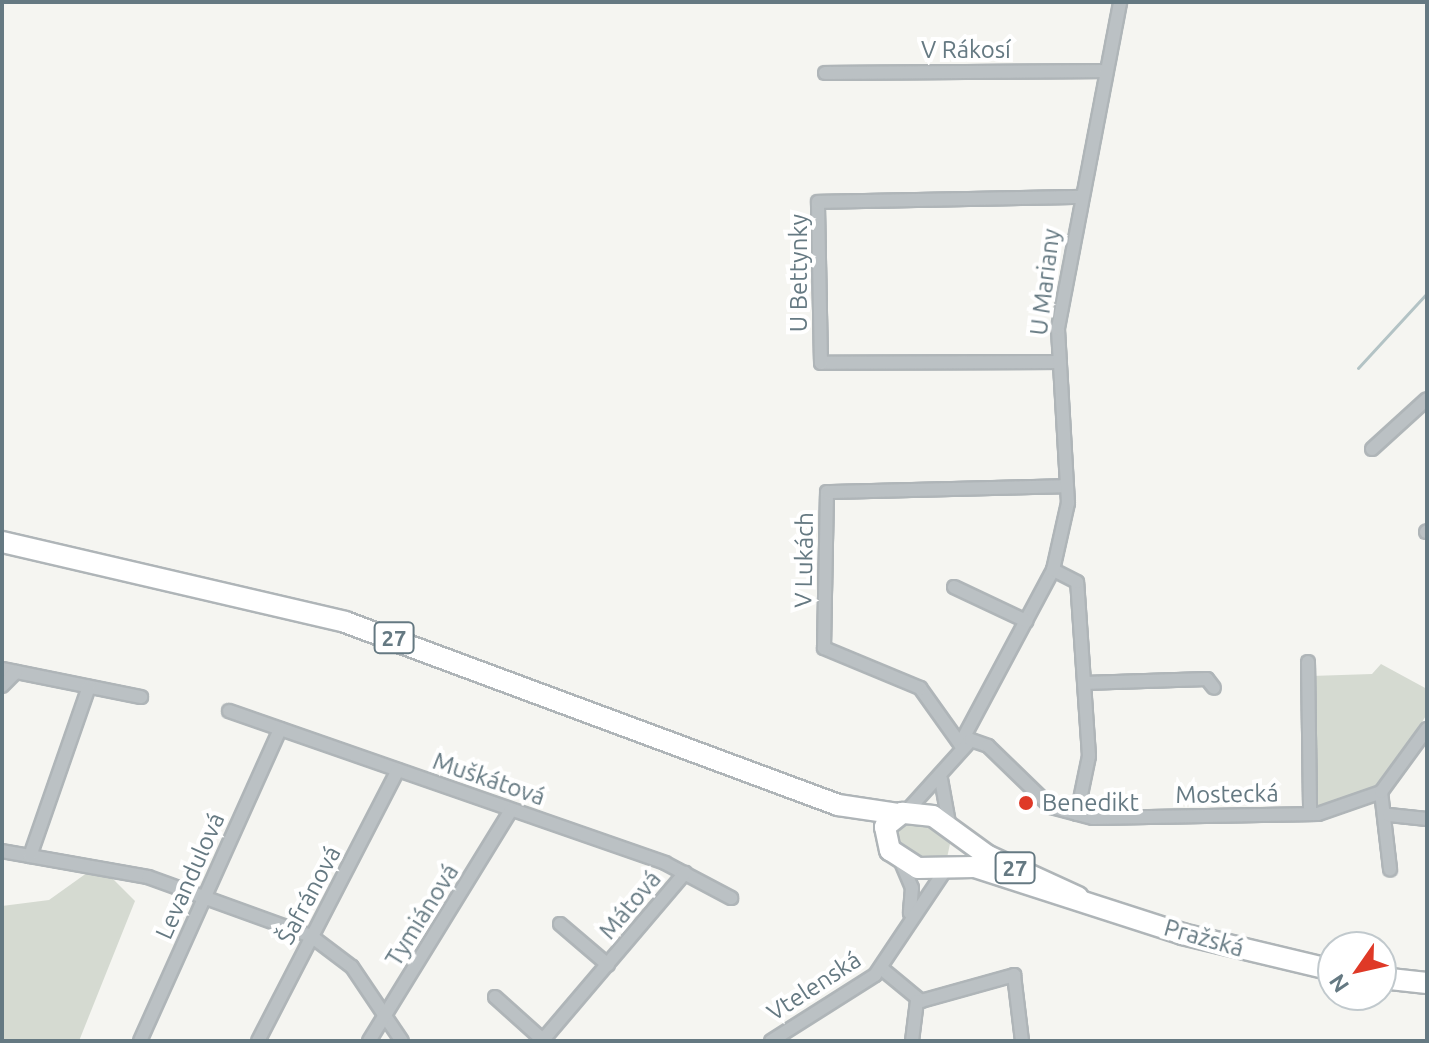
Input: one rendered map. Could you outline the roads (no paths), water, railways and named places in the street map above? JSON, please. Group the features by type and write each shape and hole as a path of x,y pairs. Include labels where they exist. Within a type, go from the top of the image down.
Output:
{"main road":[{"name":"27","path":"2,542 345,622 838,805"},
{"name":"Pražská","path":"838,805 902,813 954,829 988,856 1078,897 1182,934 1317,966"},
{"name":"Pražská","path":"838,805 918,868 950,867 1078,897"},
{"path":"891,849 885,827 902,813"},
{"name":"27","path":"950,867 963,851 954,829"},
{"path":"1397,980 1427,983"}],"street":[{"name":"U Mariany","path":"960,744 1053,570 1067,486 1060,362 1064,273 1120,2"},
{"name":"V Rákosí","path":"825,73 1106,71"},
{"name":"U Bettynky","path":"1060,362 821,363 818,202 1080,197"},
{"path":"1372,449 1427,399"},
{"name":"V Lukách","path":"960,744 920,688 824,648 827,492 1067,486"},
{"path":"1053,570 1077,582 1089,756 1077,814"},
{"path":"954,587 1026,621"},
{"path":"1308,662 1310,814"},
{"path":"2,669 141,697"},
{"path":"2,686 16,672"},
{"path":"1084,683 1207,679 1214,688"},
{"path":"30,856 89,687"},
{"name":"Muškátová","path":"229,711 685,873 731,898"},
{"name":"Levandulová","path":"140,1041 209,898 280,729"},
{"path":"1390,869 1389,815 1381,792 1427,729"},
{"path":"902,813 942,776 960,744"},
{"name":"Mostecká","path":"960,744 988,746 1051,807 1077,814 1310,814 1358,805 1381,792"},
{"name":"Šafránová","path":"258,1041 398,770"},
{"path":"942,776 940,802 954,829"},
{"name":"Tymiánová","path":"369,1041 511,810"},
{"path":"1389,815 1427,819"},
{"name":"Vtelenská","path":"891,849 912,888 908,920"},
{"path":"2,851 148,877 311,936 352,967 402,1041"},
{"name":"Vtelenská","path":"771,1041 881,968 908,920 950,867"},
{"name":"Mátová","path":"495,997 542,1040 685,873"},
{"name":"Mátová","path":"560,924 608,965"},
{"name":"Vtelenská","path":"881,968 917,1001"},
{"path":"912,1041 917,1001 1014,975 1022,1041"}],"waterway":[{"path":"1358,368 1427,293"}],"place":[{"name":"Benedikt","path":"1026,803"}]}
